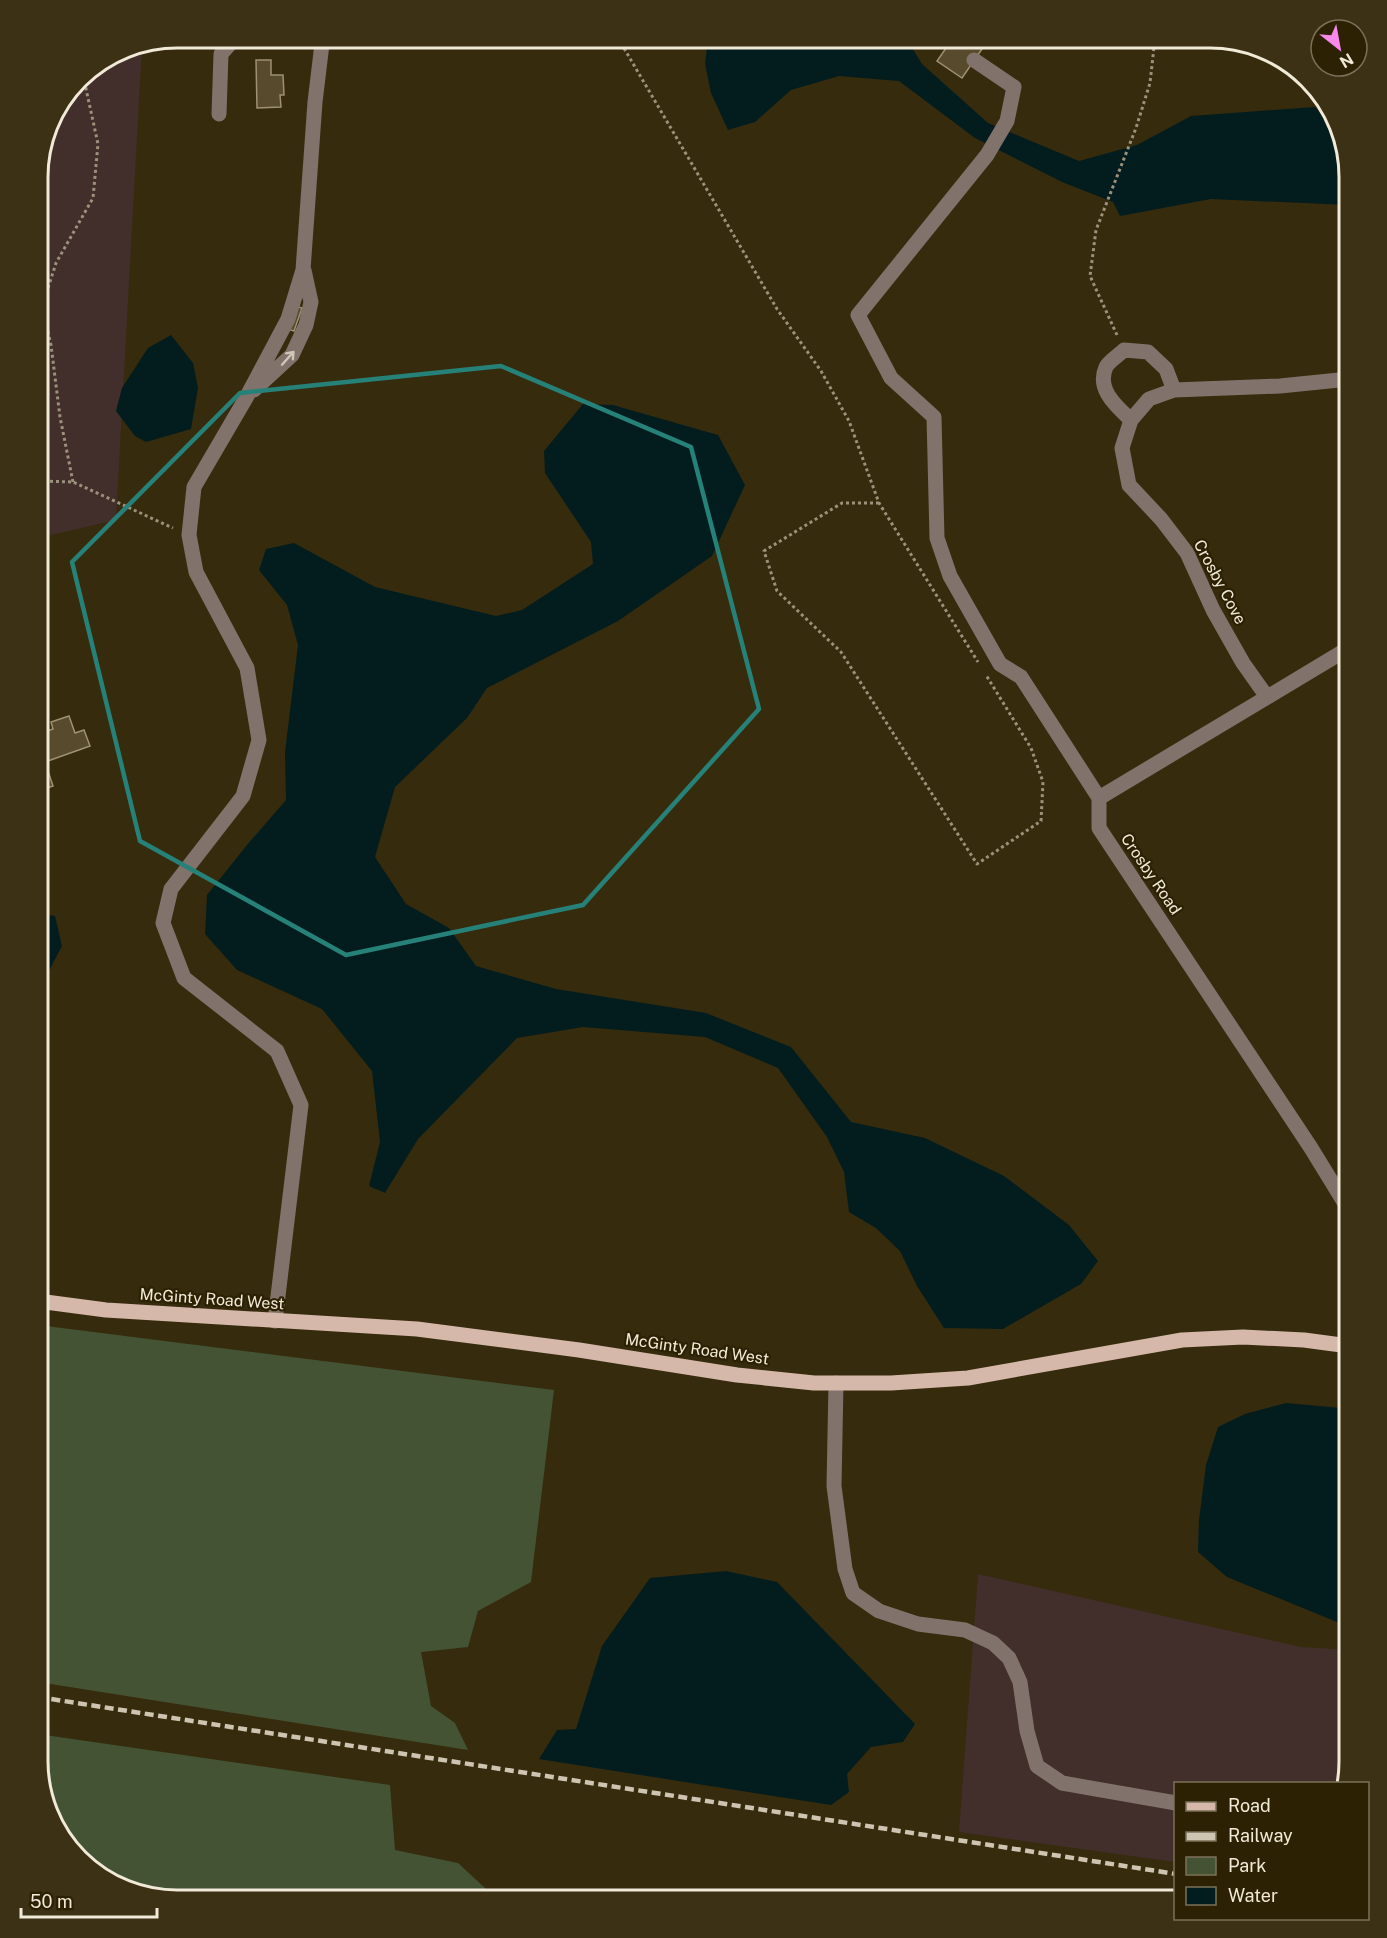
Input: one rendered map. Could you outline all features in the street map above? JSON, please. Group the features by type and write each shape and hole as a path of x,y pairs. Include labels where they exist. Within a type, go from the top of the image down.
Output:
{"main road":[{"name":"McGinty Road West","path":"48,1301 106,1310 417,1329 579,1350 737,1375 814,1383 891,1383 968,1378 1182,1340 1243,1337 1304,1340 1339,1345"}],"street":[{"path":"219,114 221,54 226,48"},
{"path":"275,1321 301,1106 277,1052 184,978 163,923 171,889 243,796 259,740 247,668 196,572 189,535 194,487 246,398 288,319 303,270 315,102 322,48"},
{"path":"974,60 1014,87 1007,121 987,155 858,315 891,378 934,417 937,538 950,576 1000,664 1021,677 1099,798 1339,654"},
{"path":"246,398 292,355 306,325 311,302 303,270"},
{"path":"1131,420 1112,403 1103,384 1106,365 1124,350 1148,352 1166,369 1174,390"},
{"name":"Crosby Cove","path":"1267,697 1243,663 1213,610 1187,553 1161,519 1129,485 1122,448 1131,420 1149,399 1174,390 1280,386 1339,380"},
{"name":"Crosby Road","path":"1099,798 1099,828 1339,1193"},
{"path":"836,1383 834,1486 845,1569 853,1593 879,1611 918,1624 966,1630 993,1642 1009,1658 1020,1682 1027,1731 1037,1766 1062,1783 1174,1803"}],"path":[{"path":"624,48 777,309 822,371 849,421 879,502 1031,747 1043,782 1041,821 977,864 841,652 777,591 764,551 842,503 879,502"},
{"path":"1124,350 1090,276 1096,230 1136,128 1150,83 1154,48"},
{"path":"48,288 56,263 93,198 99,144 86,86"},
{"path":"48,332 60,417 74,482"},
{"path":"48,481 74,482 189,535"}],"highlighted area":[{"path":"501,366 691,447 759,709 583,905 346,955 140,841 72,562 240,393"}],"shaded area":[{"path":"142,53 116,520 48,536 48,169 52,144 61,120 80,92 105,70 120,61"},
{"path":"978,1574 1301,1647 1339,1649 1337,1782 1174,1782 1174,1862 959,1832"}],"green space":[{"path":"48,1326 554,1390 531,1582 478,1611 468,1647 421,1652 431,1706 455,1723 468,1750 48,1684"},
{"path":"48,1735 390,1785 395,1850 458,1863 487,1890 169,1890 144,1886 113,1873 99,1863 86,1852 65,1825 52,1794 49,1778"}],"water":[{"path":"707,48 912,48 922,64 988,123 1079,161 1137,145 1191,116 1315,107 1324,117 1335,144 1338,160 1339,205 1211,199 1120,216 1113,202 1062,182 975,138 899,81 839,76 791,90 755,122 728,130 711,93 705,64"},
{"path":"171,335 193,363 198,388 191,429 146,442 135,436 116,411 122,388 148,348"},
{"path":"583,404 613,405 718,435 745,485 712,556 618,621 487,688 467,718 395,787 375,857 406,904 449,928 476,966 556,989 706,1013 791,1047 851,1122 925,1138 1004,1176 1069,1225 1098,1261 1081,1284 1003,1329 944,1328 917,1286 900,1251 876,1228 849,1212 844,1172 827,1137 778,1068 705,1037 583,1027 517,1038 418,1139 385,1193 369,1186 380,1142 372,1071 322,1009 237,970 205,934 207,895 286,800 285,752 298,645 287,605 259,570 266,549 294,543 375,587 496,616 522,610 593,564 591,542 545,473 544,451"},
{"path":"48,915 55,916 62,946 48,972"},
{"path":"1286,1403 1339,1408 1339,1623 1227,1577 1198,1552 1199,1520 1206,1465 1218,1427 1245,1414"},
{"path":"726,1571 777,1582 915,1724 903,1742 871,1747 847,1774 849,1792 831,1805 539,1759 557,1730 576,1729 602,1646 650,1578"}],"building":[{"path":"946,48 982,49 962,78 937,61"},
{"path":"256,60 271,60 271,75 283,75 284,95 280,95 281,107 257,108"},
{"path":"295,306 302,308 294,331 288,329"},
{"path":"69,716 75,733 84,730 90,746 48,761 48,731 53,729 51,722"},
{"path":"48,771 53,786 48,788"}],"railway":[{"path":"48,1699 1174,1874"}]}
